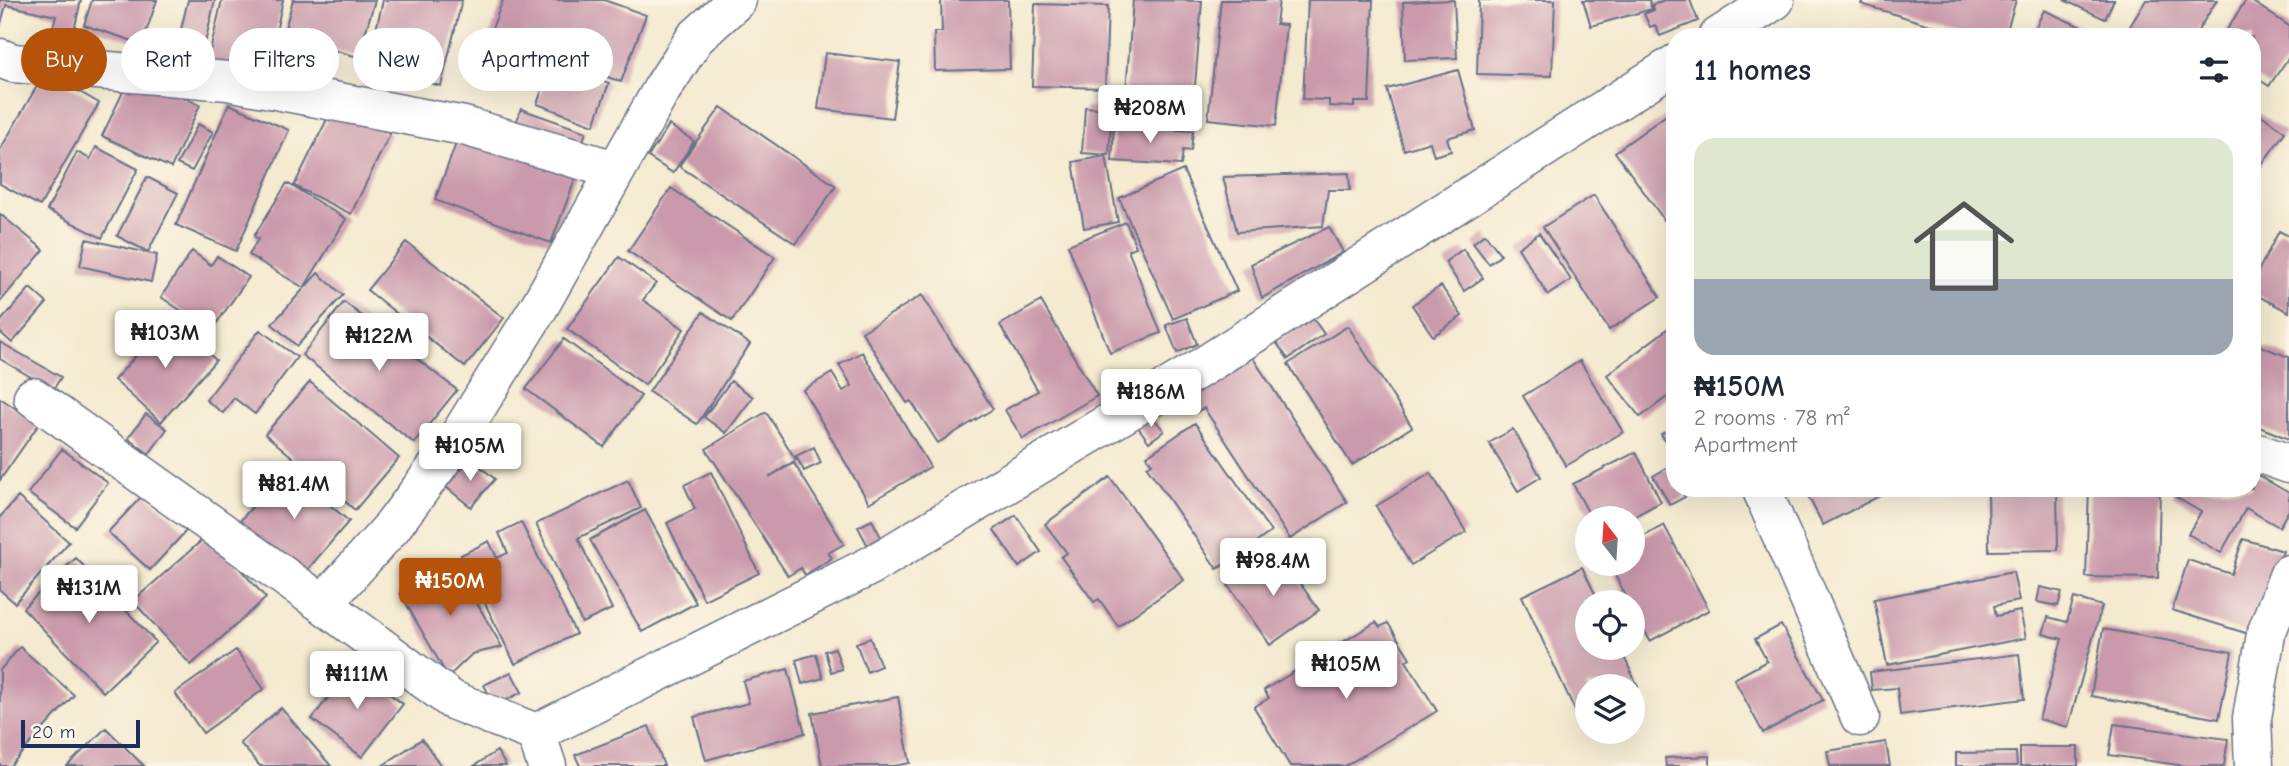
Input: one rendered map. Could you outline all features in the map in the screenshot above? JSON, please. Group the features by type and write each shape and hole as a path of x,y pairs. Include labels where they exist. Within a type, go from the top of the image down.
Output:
{"street":[{"path":"323,604 392,527 454,444 539,307 662,89 695,38 737,0"},
{"path":"1732,28 1775,0"},
{"path":"0,58 13,63 228,80 464,126 615,170"},
{"path":"33,397 323,604 452,700 542,749 872,565 1202,367 1666,70"},
{"path":"2261,454 2289,464"},
{"path":"1765,497 1860,717"},
{"path":"2254,766 2252,718 2266,634 2289,574"}],"building":[{"path":"0,0 81,0 75,28 53,28 56,16 6,5 0,27"},
{"path":"92,0 157,0 147,28 121,28 121,37 107,33 107,28 84,25"},
{"path":"188,0 215,0 208,28 181,28"},
{"path":"222,0 283,0 277,28 229,28 229,69 215,66 215,30"},
{"path":"293,0 375,0 367,28 353,28 353,56 339,52 339,28 285,28"},
{"path":"383,0 462,0 444,74 444,28 376,28"},
{"path":"503,0 604,0 646,15 621,82 613,79 613,28 492,28"},
{"path":"941,0 1008,0 1010,69 935,71 934,32 942,32"},
{"path":"1133,0 1202,1 1193,110 1125,104"},
{"path":"1221,0 1279,0 1276,24 1286,25 1276,126 1208,119"},
{"path":"1308,0 1373,0 1369,102 1354,102 1354,107 1329,106 1329,100 1303,99"},
{"path":"1454,0 1457,58 1405,60 1403,2"},
{"path":"1479,0 1555,0 1552,76 1477,74"},
{"path":"1583,0 1649,0 1652,9 1591,26"},
{"path":"1664,0 1690,0 1698,21 1680,28 1666,28 1666,34 1660,36 1655,25 1650,27 1644,14 1654,10 1652,5"},
{"path":"1863,0 2016,0 2008,28 1940,28 1861,4"},
{"path":"2064,0 2114,0 2105,19"},
{"path":"2146,0 2217,0 2200,28 2129,28"},
{"path":"2246,0 2289,26 2289,57 2269,86 2261,81 2261,28 2228,28"},
{"path":"1035,4 1108,6 1105,88 1032,86"},
{"path":"2044,10 2083,28 2035,28"},
{"path":"825,53 900,62 892,118 818,109"},
{"path":"1458,70 1475,130 1447,138 1451,151 1434,156 1430,142 1404,150 1387,89"},
{"path":"34,91 78,91 99,103 40,206 0,184 0,150"},
{"path":"123,91 170,91 200,105 171,168 102,136"},
{"path":"542,91 606,91 594,125 537,104"},
{"path":"229,104 289,130 236,251 176,225"},
{"path":"333,107 390,134 351,214 294,186"},
{"path":"721,107 836,186 796,244 679,166"},
{"path":"1085,107 1112,109 1109,155 1082,153"},
{"path":"521,109 586,132 577,158 512,135"},
{"path":"1666,115 1666,223 1615,152"},
{"path":"2261,115 2285,132 2261,165"},
{"path":"198,124 213,132 192,171 177,164"},
{"path":"669,125 694,141 673,173 648,157"},
{"path":"1114,125 1193,131 1191,151 1183,150 1181,165 1112,161"},
{"path":"461,130 578,172 551,243 435,200"},
{"path":"96,147 138,169 102,238 47,210 77,152 90,159"},
{"path":"1106,156 1118,222 1084,228 1073,162"},
{"path":"1183,170 1237,291 1173,319 1119,198"},
{"path":"1349,173 1350,190 1328,190 1323,226 1237,232 1223,177"},
{"path":"147,177 178,193 148,252 117,236"},
{"path":"287,183 346,219 304,288 249,255 258,239 254,236"},
{"path":"671,188 775,257 732,321 628,251"},
{"path":"1594,195 1660,297 1609,330 1543,227"},
{"path":"0,214 44,250 0,302"},
{"path":"1126,222 1136,247 1128,250 1161,333 1110,353 1068,245"},
{"path":"1329,227 1343,252 1262,298 1251,264"},
{"path":"2279,231 2289,236 2289,312 2261,298 2261,266"},
{"path":"1539,233 1571,280 1548,295 1518,248"},
{"path":"1485,234 1501,255 1489,264 1473,243"},
{"path":"86,239 157,255 151,282 80,266"},
{"path":"406,242 504,318 465,367 367,290"},
{"path":"1463,249 1483,278 1464,291 1445,262"},
{"path":"192,251 211,265 217,256 249,277 211,331 161,297"},
{"path":"619,257 656,283 643,300 684,329 645,385 567,329"},
{"path":"318,273 343,295 297,346 272,324"},
{"path":"1441,286 1462,316 1433,336 1412,305"},
{"path":"30,288 47,303 12,343 0,332 0,322"},
{"path":"922,295 993,409 938,443 911,401 907,403 862,332"},
{"path":"1041,301 1097,396 1023,439 1005,410 1038,391 1000,325"},
{"path":"344,302 457,390 414,443 302,355"},
{"path":"703,312 750,344 697,424 649,392"},
{"path":"1312,317 1324,334 1288,359 1276,342"},
{"path":"1187,318 1197,344 1177,353 1166,325"},
{"path":"169,319 216,360 161,422 114,380"},
{"path":"1348,326 1412,427 1352,465 1288,364"},
{"path":"260,330 297,357 255,414 234,398 223,413 206,400"},
{"path":"1666,330 1666,398 1640,417 1607,375"},
{"path":"564,339 641,396 604,447 526,389"},
{"path":"0,342 61,377 53,390 0,359"},
{"path":"2261,346 2289,357 2289,439 2261,428"},
{"path":"862,352 930,467 869,503 803,390 832,373 843,391 852,386 839,365"},
{"path":"1251,355 1347,502 1290,539 1204,408 1195,413 1184,398"},
{"path":"1580,361 1623,432 1566,466 1523,396"},
{"path":"731,381 753,397 726,433 704,417"},
{"path":"310,382 399,458 355,510 265,434"},
{"path":"0,398 39,424 0,480"},
{"path":"766,412 796,460 769,477 794,463 844,544 828,553 832,558 805,575 801,568 788,576 706,449"},
{"path":"146,414 167,429 149,454 128,438"},
{"path":"1152,416 1164,431 1149,442 1138,427"},
{"path":"1195,423 1271,532 1217,569 1147,467 1152,464 1147,456"},
{"path":"1513,429 1541,477 1518,491 1489,443"},
{"path":"814,447 821,463 804,471 796,456"},
{"path":"62,449 108,483 75,527 28,493"},
{"path":"1636,452 1661,502 1645,511 1645,506 1585,506 1573,484"},
{"path":"470,458 495,479 471,507 446,487"},
{"path":"285,468 349,521 303,575 240,521"},
{"path":"1666,469 1666,497 1685,497 1670,505 1653,476"},
{"path":"711,472 759,573 704,600 667,523 695,509 684,485"},
{"path":"1431,473 1466,532 1411,565 1376,506"},
{"path":"1110,477 1184,580 1118,626 1099,599 1094,602 1061,557 1067,553 1045,524"},
{"path":"2261,477 2289,493 2289,510 2279,527 2246,508 2221,553 2188,534 2201,512 2175,497 2261,497"},
{"path":"628,480 641,508 578,538 612,609 582,623 536,524"},
{"path":"145,493 186,531 150,570 108,532"},
{"path":"18,497 69,542 15,603 0,590 0,517"},
{"path":"1809,497 1877,497 1823,525"},
{"path":"1988,497 2057,497 2058,550 1989,551"},
{"path":"2089,497 2160,497 2158,578 2086,577"},
{"path":"645,510 696,603 642,632 590,540"},
{"path":"1016,515 1041,552 1019,567 994,530"},
{"path":"872,520 882,539 868,546 858,527"},
{"path":"521,522 576,634 515,664 461,555 489,541 497,558 508,553 499,533"},
{"path":"1664,525 1709,610 1650,641 1645,631 1645,590 1623,590 1615,576 1645,576 1645,535"},
{"path":"209,534 266,598 191,665 133,601"},
{"path":"2243,539 2283,551 2255,636 2172,610 2188,560 2231,574"},
{"path":"1276,550 1319,610 1270,645 1228,585"},
{"path":"76,558 156,642 103,692 23,608"},
{"path":"454,563 502,647 472,654 448,677 400,593"},
{"path":"1575,570 1575,576 1586,576 1593,590 1575,590 1575,660 1626,660 1632,674 1575,674 1575,711 1522,596"},
{"path":"2013,572 2019,601 1994,606 1996,616 2020,611 2026,638 1887,665 1874,599"},
{"path":"2040,587 2062,592 2058,606 2037,602"},
{"path":"2074,598 2102,606 2068,727 2039,719 2062,639 2043,634 2048,617 2067,622"},
{"path":"1376,622 1380,627 1388,623 1410,658 1406,661 1437,711 1345,766 1290,766 1254,707 1269,698 1264,690"},
{"path":"1781,625 1823,700 1763,733 1734,679 1767,661 1755,639"},
{"path":"2103,629 2232,652 2219,719 2091,696"},
{"path":"870,638 881,666 867,672 856,643"},
{"path":"20,647 74,695 10,766 0,766 0,670"},
{"path":"835,648 842,669 831,672 825,651"},
{"path":"236,650 264,689 203,733 175,693"},
{"path":"816,654 823,678 802,684 796,660"},
{"path":"2019,654 2024,699 1900,715 1897,688 1872,690 1870,672"},
{"path":"352,666 403,704 362,757 312,719"},
{"path":"788,669 805,733 706,760 694,717 749,703 743,681"},
{"path":"511,672 522,692 495,706 484,685"},
{"path":"898,697 910,763 894,766 822,766 812,713"},
{"path":"281,708 331,766 260,766 240,743"},
{"path":"2114,724 2228,739 2224,766 2185,766 2109,755"},
{"path":"649,726 664,766 580,766 575,755"},
{"path":"106,728 144,766 67,766"},
{"path":"422,739 441,766 382,766"},
{"path":"1886,742 1890,766 1830,766 1827,751"},
{"path":"2020,747 2078,747 2078,766 2020,766"},
{"path":"497,751 506,766 474,766"},
{"path":"2016,752 2017,766 1956,766 1956,753"},
{"path":"1710,756 1710,766 1666,766 1665,758"}]}
